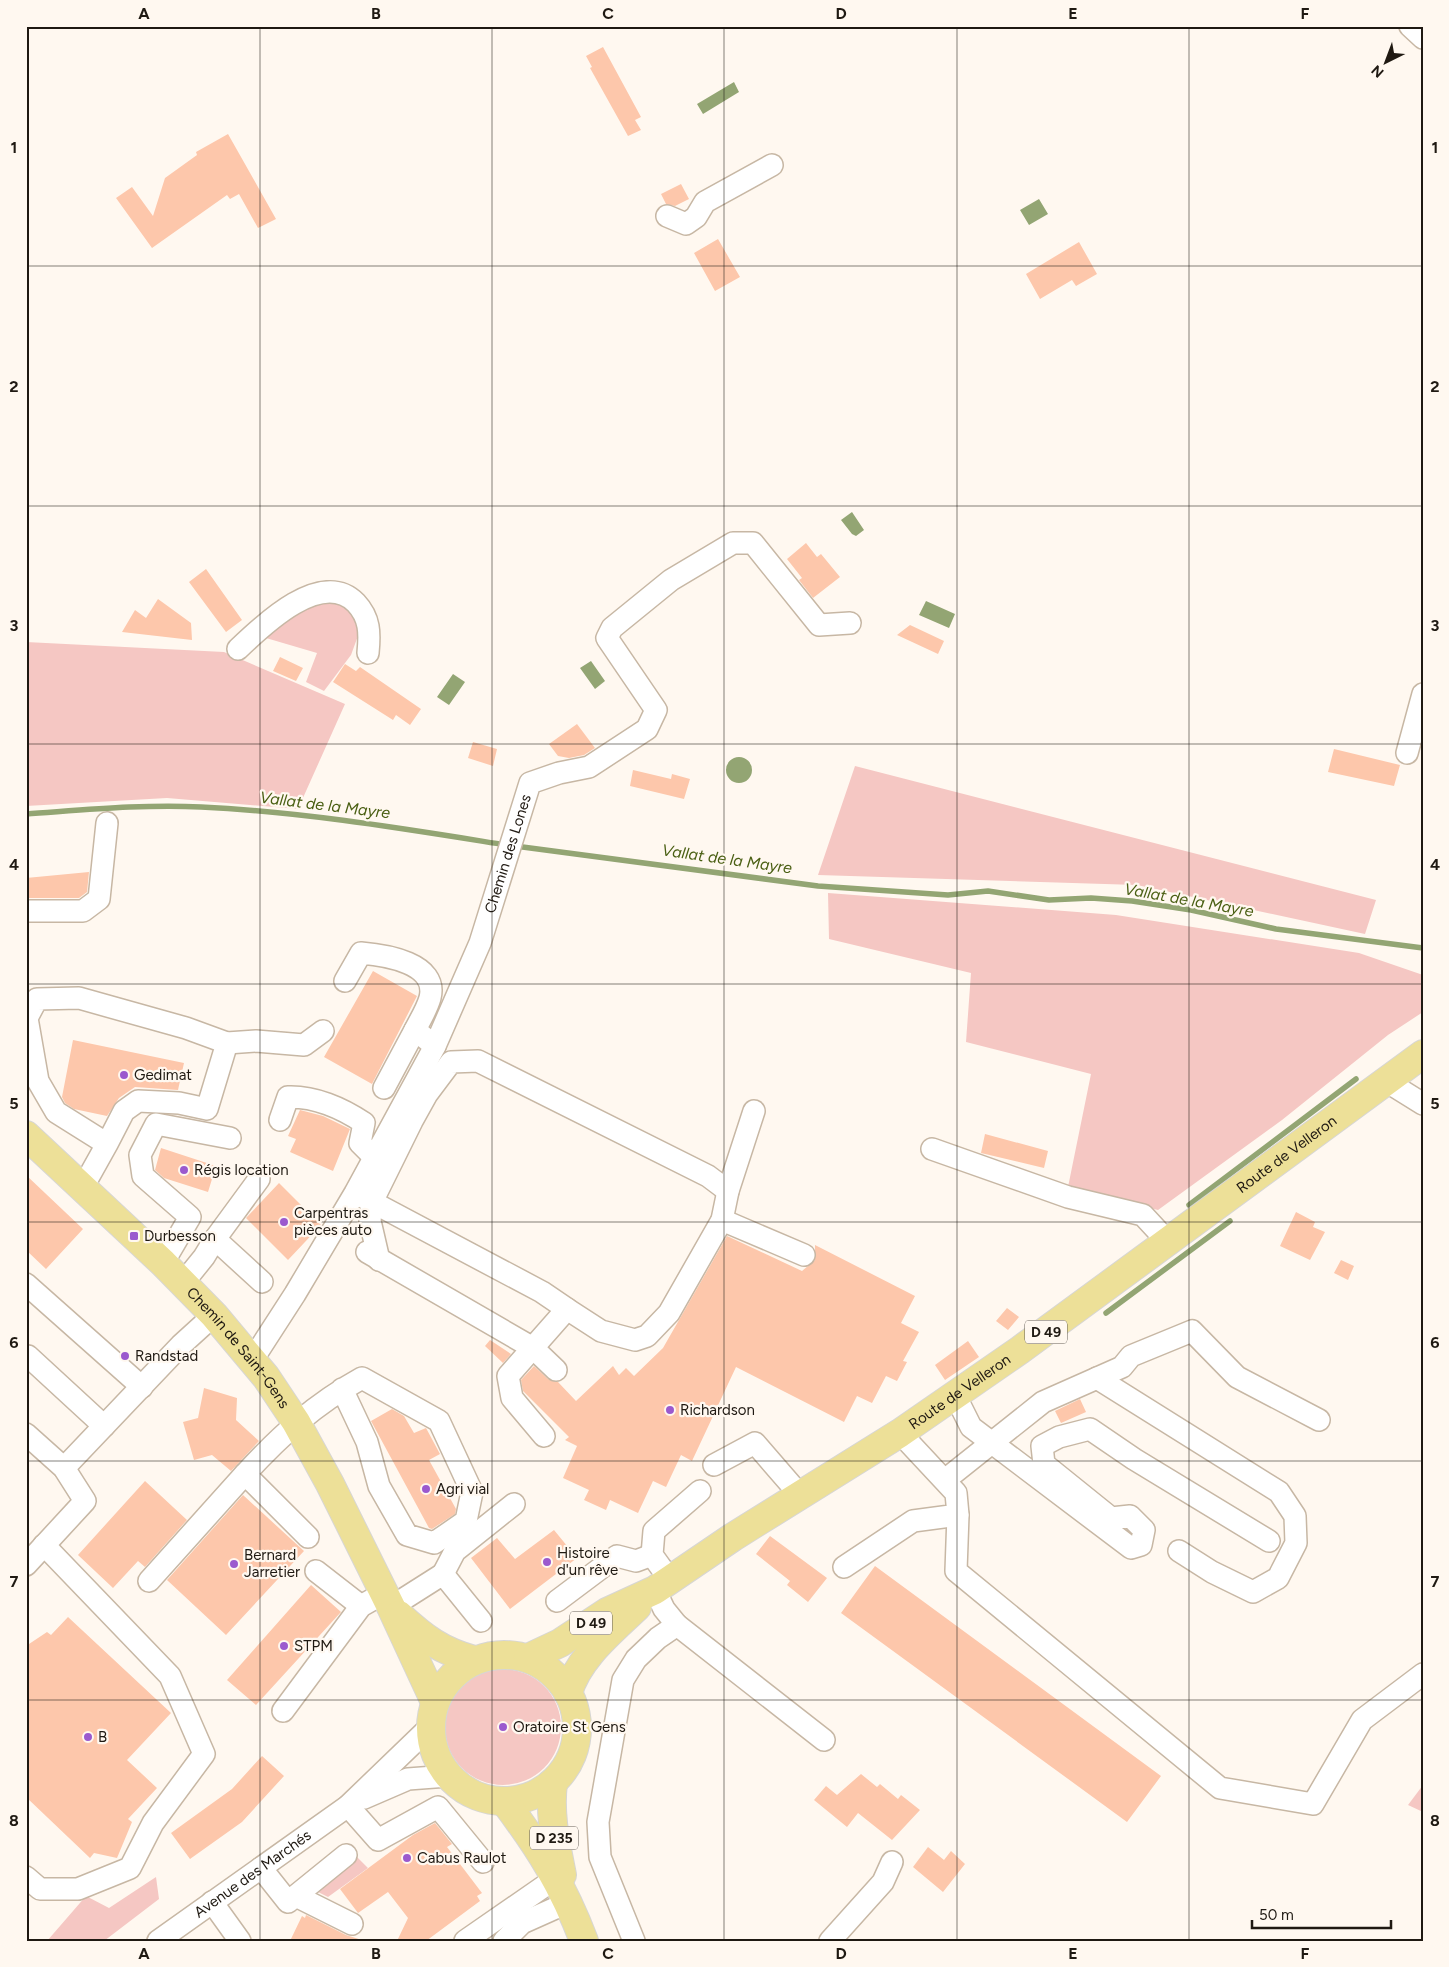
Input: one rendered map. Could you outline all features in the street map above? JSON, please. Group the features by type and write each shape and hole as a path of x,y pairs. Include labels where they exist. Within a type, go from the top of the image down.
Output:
{"main road":[{"name":"Route de Velleron","path":"528,1658 560,1643 607,1612 663,1585 800,1495 900,1433 1168,1242 1423,1054"},
{"name":"Chemin de Saint-Gens","path":"26,1134 163,1263 214,1315 253,1359 296,1422 330,1484 379,1602 432,1715"},
{"name":"Route de Velleron","path":"568,1693 572,1680 585,1661 663,1585"},
{"name":"Chemin de Saint-Gens","path":"379,1602 430,1642 454,1655 474,1660"},
{"path":"510,1654 528,1658 544,1666 558,1678 568,1693 575,1711 576,1741 565,1768 553,1783 538,1793 522,1799 504,1801 483,1798 464,1790 448,1776 438,1761 432,1745 432,1715 450,1677 474,1660 492,1655 510,1654"},
{"name":"D 235","path":"553,1783 551,1802 552,1828 563,1891"},
{"name":"D 235","path":"504,1801 563,1891 584,1941"}],"street":[{"path":"1410,26 1423,38"},
{"path":"668,216 686,224 696,217 705,202 772,165"},
{"name":"Chemin des Lones","path":"253,1359 295,1294 363,1198 374,1157 435,1046 480,943 510,842 530,784 559,773 589,767 647,728 656,710 607,638 612,628 671,580 734,543 753,543 819,625 850,623"},
{"path":"238,649 293,604 316,592 337,592 351,598 364,612 370,630 368,653"},
{"path":"1407,753 1423,694"},
{"path":"26,910 83,912 100,899 107,823"},
{"path":"346,981 361,953 382,955 418,968 430,982 430,998 384,1088"},
{"path":"107,1144 56,1112 38,1081 27,1018 37,999 79,998 186,1028 227,1043 256,1040 304,1045 323,1031"},
{"path":"415,1030 435,1046"},
{"path":"83,1187 124,1111 138,1101 179,1103 207,1109 227,1043"},
{"path":"556,1370 533,1348 373,1256 370,1221 363,1198 427,1094 451,1062 478,1061 708,1176 728,1191"},
{"path":"1386,1081 1423,1104"},
{"path":"280,1120 288,1097 306,1097 353,1115 364,1123 360,1143 374,1157"},
{"path":"363,1198 542,1292 601,1331 635,1340 647,1336 669,1313 722,1220 728,1191 754,1111"},
{"path":"163,1263 190,1217 143,1176 140,1155 156,1124 230,1138"},
{"path":"932,1149 1068,1197 1143,1215 1168,1242"},
{"path":"182,1283 204,1257 259,1180"},
{"path":"722,1220 804,1254"},
{"path":"216,1239 262,1282"},
{"path":"26,1284 142,1387"},
{"path":"544,1436 512,1398 508,1376 567,1309"},
{"path":"64,1468 181,1345 214,1315"},
{"path":"945,1480 1043,1402 1122,1368 1131,1356 1192,1331 1237,1377 1320,1420"},
{"path":"28,1356 104,1426"},
{"path":"149,1581 245,1474 296,1422 342,1389 362,1378 439,1421 472,1492 466,1522 434,1543 407,1535 379,1486 367,1442 342,1389"},
{"path":"1097,1378 1278,1492 1296,1516 1296,1543 1278,1578 1253,1592 1212,1572 1179,1551"},
{"path":"954,1395 971,1427 1131,1548 1140,1545 1144,1530 1130,1516 1111,1518 1044,1464 1042,1446 1059,1437 1090,1429 1134,1459 1269,1541"},
{"path":"900,1433 956,1493 958,1515 956,1571 1220,1788 1313,1804 1362,1720 1423,1674"},
{"path":"26,1434 64,1468 85,1501 26,1565"},
{"path":"714,1465 755,1443 800,1495"},
{"path":"245,1474 308,1537"},
{"path":"700,1491 654,1531 652,1555 663,1585 664,1609 676,1625 824,1740"},
{"path":"283,1711 379,1602 443,1574 455,1551 514,1504"},
{"path":"844,1567 913,1521 958,1515"},
{"path":"26,1877 40,1889 78,1889 130,1868 153,1823 204,1754 170,1676 44,1544"},
{"path":"557,1601 617,1556 636,1561 652,1555"},
{"path":"316,1571 379,1602"},
{"path":"443,1574 482,1621"},
{"path":"634,1941 600,1857 598,1822 622,1680 636,1659 658,1638 676,1625"},
{"name":"Avenue des Marchés","path":"158,1941 348,1806 432,1715"},
{"name":"Avenue des Marchés","path":"348,1806 408,1779 448,1776"},
{"path":"348,1806 378,1840 438,1807 484,1862"},
{"path":"262,1868 288,1902 346,1856"},
{"path":"830,1941 883,1882 892,1862"},
{"path":"465,1941 563,1891"},
{"path":"504,1941 522,1923 563,1891"},
{"path":"296,1896 352,1924"},
{"path":"212,1902 240,1941"}],"shaded area":[{"path":"734,82 739,92 703,114 697,104"},
{"path":"1039,199 1048,214 1029,225 1020,210"},
{"path":"852,512 864,530 856,536 852,534 841,520"},
{"path":"321,596 356,609 359,633 351,655 324,691 306,682 317,653 266,638 262,634"},
{"path":"926,601 955,614 949,628 919,615"},
{"path":"26,642 224,652 345,704 298,809 167,798 26,806"},
{"path":"591,661 605,681 595,689 580,668"},
{"path":"453,674 465,682 449,705 437,697"},
{"path":"739,757 749,760 752,770 749,780 739,783 729,780 726,770 729,760"},
{"path":"855,766 1376,900 1365,934 1137,885 818,875"},
{"path":"828,893 1116,915 1359,953 1423,975 1423,1012 1388,1035 1282,1120 1158,1210 1068,1187 1091,1074 966,1042 971,973 829,939"},
{"path":"503,1669 525,1674 544,1686 556,1705 561,1727 556,1749 544,1768 525,1780 503,1785 481,1780 462,1768 450,1749 445,1727 450,1705 462,1686 481,1674"},
{"path":"1423,1785 1423,1812 1408,1805"},
{"path":"357,1857 368,1868 328,1897 314,1890"},
{"path":"156,1877 159,1899 104,1941 47,1941 86,1896 109,1908"}],"building":[{"path":"603,47 641,117 635,120 641,130 628,136 590,68 592,67 586,56"},
{"path":"228,134 276,219 258,228 239,194 230,199 227,195 152,248 116,198 132,187 153,216 165,178 197,155 196,152"},
{"path":"681,184 689,199 675,206 666,204 661,194"},
{"path":"718,239 740,277 715,291 694,253"},
{"path":"1079,242 1097,274 1076,286 1072,280 1040,299 1026,274"},
{"path":"806,543 817,557 821,554 840,577 813,598 799,580 802,578 787,559"},
{"path":"206,569 242,620 226,632 189,582"},
{"path":"158,599 191,623 192,640 122,632 135,610 146,618"},
{"path":"910,625 944,641 938,654 897,635"},
{"path":"280,657 303,668 296,681 273,671"},
{"path":"345,664 356,671 360,667 421,709 410,725 396,715 393,720 333,682"},
{"path":"577,724 595,748 584,755 569,758 558,756 549,744"},
{"path":"473,742 497,749 493,766 468,758"},
{"path":"1334,749 1400,765 1394,786 1328,772"},
{"path":"633,770 671,779 672,774 690,779 684,799 630,786"},
{"path":"89,872 87,892 79,898 26,898 26,878"},
{"path":"373,971 417,996 372,1084 324,1057"},
{"name":"Gedimat","path":"73,1040 184,1063 178,1090 135,1087 119,1098 107,1116 74,1109 65,1103 62,1097"},
{"path":"300,1110 323,1116 350,1129 333,1171 290,1152 296,1139 288,1136"},
{"path":"985,1134 1048,1151 1044,1168 981,1153"},
{"name":"Régis location","path":"161,1148 216,1166 208,1192 164,1178 155,1170"},
{"path":"26,1175 83,1229 46,1269 26,1250"},
{"name":"Carpentras pièces auto","path":"279,1183 321,1225 288,1260 246,1218"},
{"path":"1296,1212 1315,1222 1313,1227 1325,1232 1310,1260 1280,1246"},
{"path":"727,1236 802,1271 815,1260 815,1245 915,1296 901,1323 919,1332 903,1361 907,1362 897,1381 886,1376 872,1403 857,1396 844,1422 736,1367 692,1461 681,1455 666,1487 653,1481 638,1513 610,1500 606,1510 584,1500 589,1490 563,1478 577,1446 565,1440 569,1437 523,1391 521,1380 534,1366 548,1379 558,1382 576,1401 613,1366 619,1375 626,1368 634,1376 663,1348"},
{"path":"1341,1260 1354,1266 1348,1280 1334,1273"},
{"path":"1007,1308 1019,1317 1008,1330 996,1321"},
{"path":"490,1340 511,1354 503,1363 485,1346"},
{"path":"968,1341 979,1357 945,1380 935,1365"},
{"path":"204,1388 237,1398 236,1420 259,1441 231,1471 212,1455 194,1460 183,1422 198,1418"},
{"path":"1080,1399 1086,1412 1061,1423 1055,1411"},
{"name":"Agri vial","path":"392,1409 404,1416 414,1433 426,1428 440,1454 429,1460 456,1509 455,1514 432,1529 429,1528 371,1421"},
{"path":"145,1481 187,1520 145,1567 138,1561 113,1588 78,1555"},
{"name":"Bernard Jarretier","path":"243,1495 304,1551 226,1635 167,1580"},
{"path":"554,1530 577,1558 510,1609 471,1558 497,1538 515,1559"},
{"path":"770,1536 827,1578 808,1602 787,1585 790,1581 756,1554"},
{"path":"875,1566 1161,1776 1127,1822 841,1613"},
{"name":"STPM","path":"311,1585 341,1612 256,1705 227,1680"},
{"name":"B","path":"68,1617 171,1713 127,1760 157,1788 128,1819 132,1822 117,1858 94,1853 90,1858 26,1797 26,1646 47,1632 51,1635"},
{"path":"262,1756 284,1776 242,1822 190,1859 171,1833 232,1789"},
{"path":"861,1774 877,1787 880,1784 898,1799 901,1795 920,1810 892,1840 858,1813 847,1827 814,1800 826,1786 837,1795"},
{"path":"435,1823 452,1844 447,1847 482,1893 477,1896 480,1901 426,1941 397,1941 408,1918 388,1892 358,1913 340,1889 413,1835"},
{"path":"928,1847 944,1860 951,1851 965,1864 943,1892 913,1867"},
{"path":"306,1915 346,1935 365,1941 290,1941 302,1916 305,1918"}],"waterway":[{"name":"Vallat de la Mayre","path":"26,814 157,806 240,809 354,822 506,845"},
{"name":"Vallat de la Mayre","path":"515,846 818,886 948,895 988,891 1049,900 1091,898 1132,901 1191,910 1276,929 1423,948"},
{"path":"1189,1205 1356,1079"},
{"path":"1106,1313 1230,1221"}],"place":[{"name":"Gedimat","path":"124,1075"},
{"name":"Régis location","path":"184,1170"},
{"name":"Carpentras pièces auto","path":"284,1222"},
{"name":"Durbesson","path":"134,1236"},
{"name":"Randstad","path":"125,1356"},
{"name":"Richardson","path":"670,1410"},
{"name":"Agri vial","path":"426,1489"},
{"name":"Histoire d'un rêve","path":"547,1562"},
{"name":"Bernard Jarretier","path":"234,1564"},
{"name":"STPM","path":"284,1646"},
{"name":"Oratoire St Gens","path":"503,1727"},
{"name":"B","path":"88,1737"},
{"name":"Cabus Raulot","path":"407,1858"}]}
